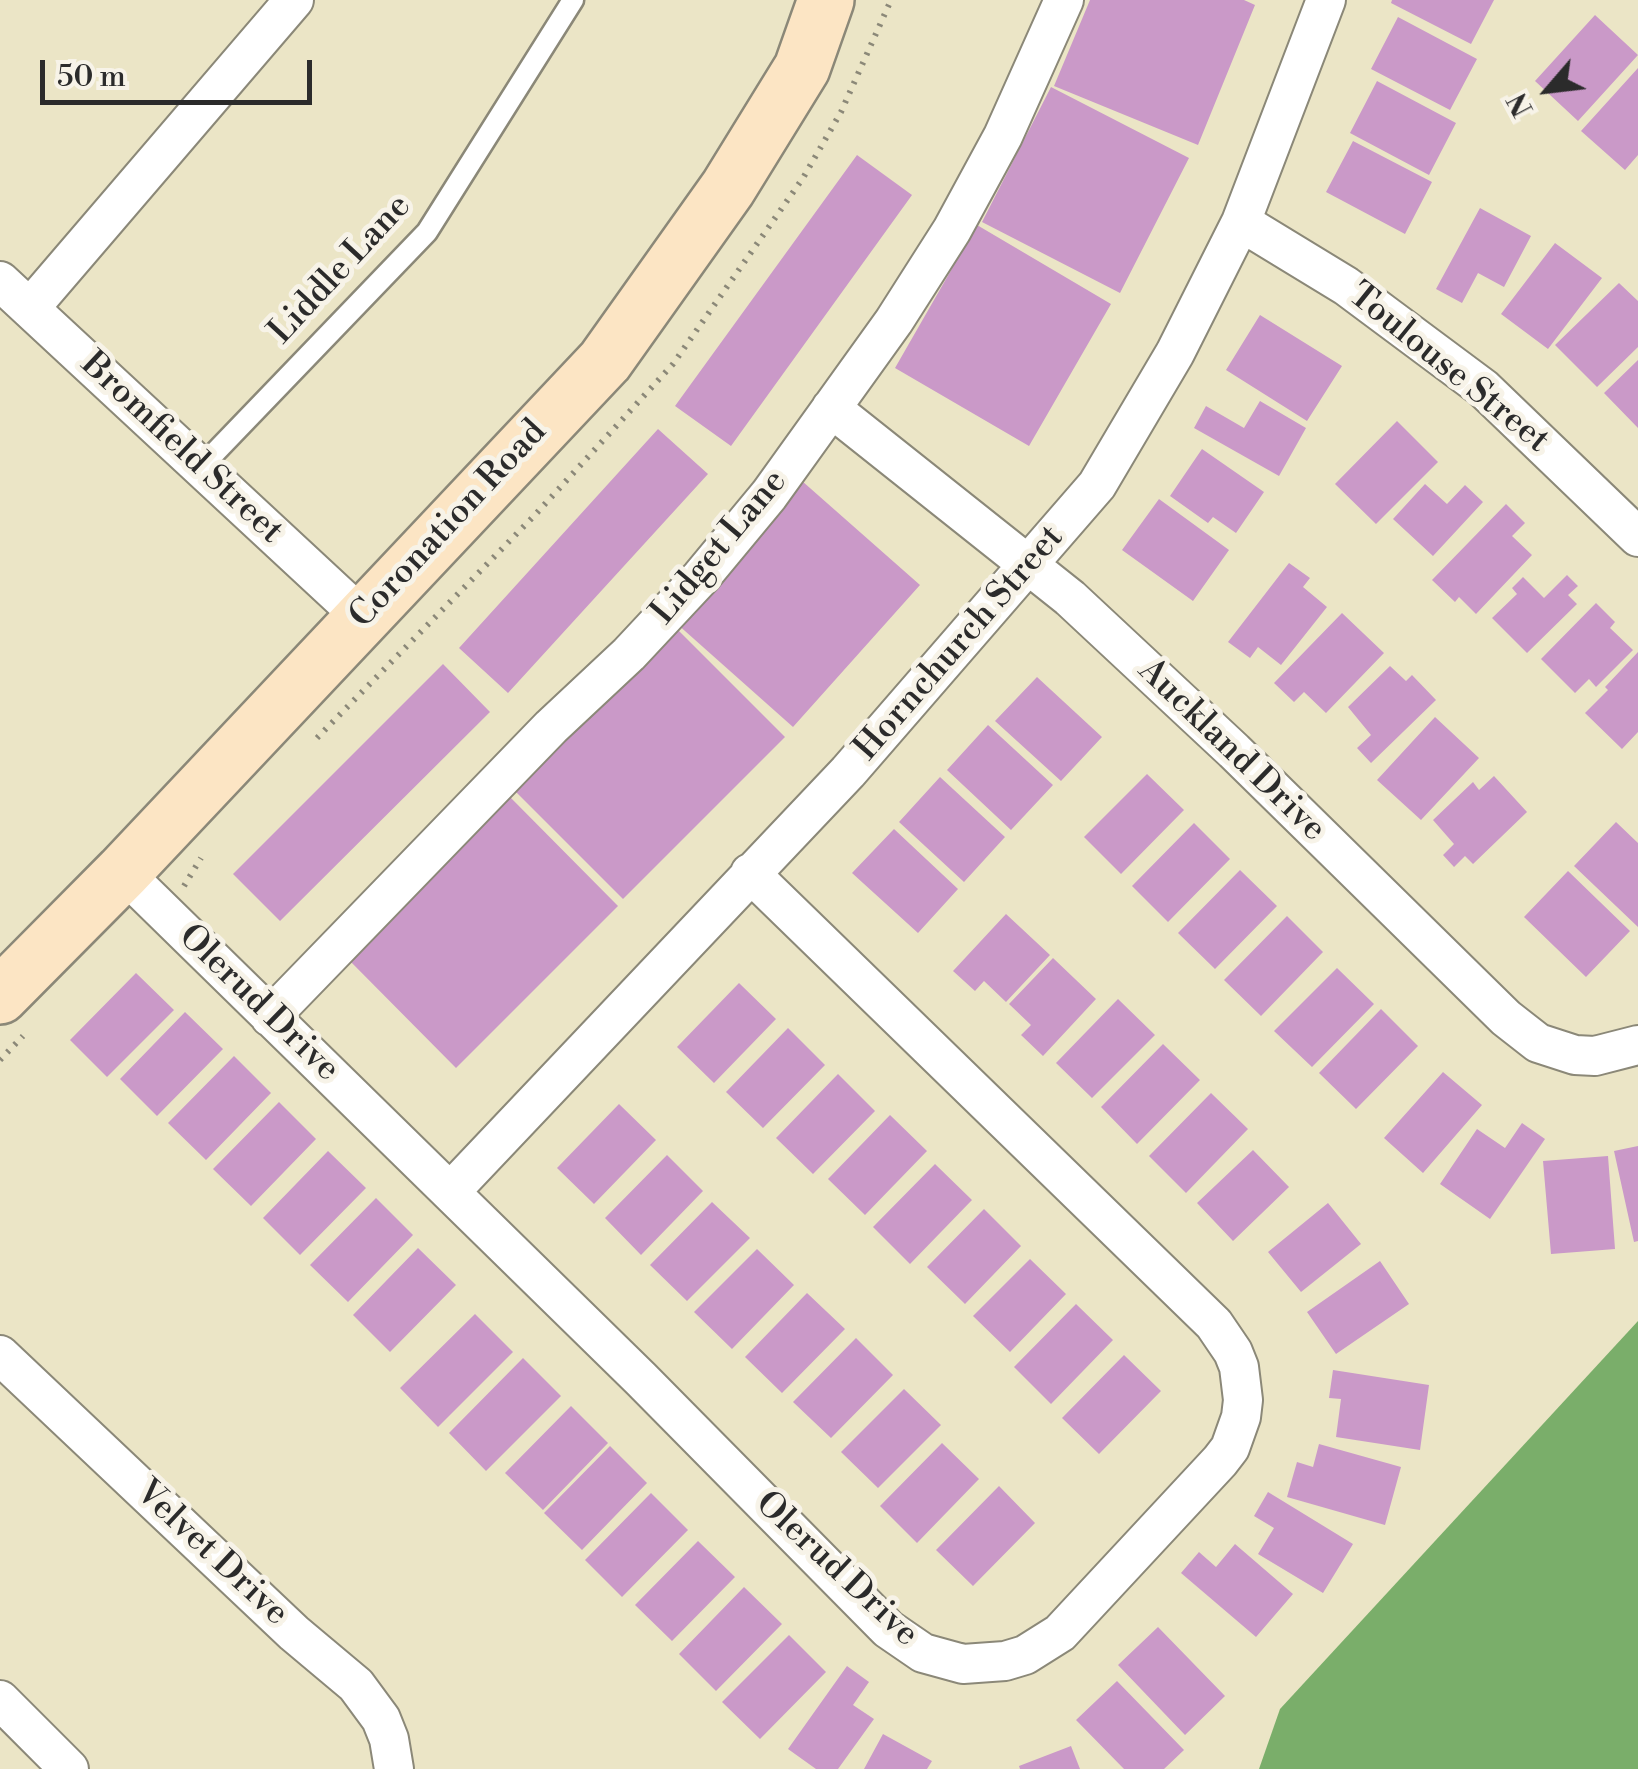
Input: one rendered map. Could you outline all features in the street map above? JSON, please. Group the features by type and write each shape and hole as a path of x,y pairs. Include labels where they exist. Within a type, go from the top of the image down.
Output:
{"street":[{"path":"30,308 294,0"},
{"name":"Coronation Road","path":"0,996 124,872 605,361 728,188 802,68 826,0"},
{"name":"Lidget Lane","path":"270,1017 551,727 629,654 702,577 770,495 894,321 952,230 1003,136 1064,0"},
{"name":"Hornchurch Street","path":"451,1191 848,772 1029,568 1097,485 1175,353 1241,222 1326,0"},
{"name":"Toulouse Street","path":"1241,222 1346,286 1484,388 1638,537"},
{"name":"Bromfield Street","path":"0,281 362,617"},
{"name":"Auckland Drive","path":"831,408 1070,598 1220,738 1506,1018 1538,1042 1575,1055 1595,1056 1638,1045"},
{"name":"Olerud Drive","path":"124,872 451,1191 888,1629 923,1653 963,1664 1005,1661 1025,1655 1060,1633 1230,1448 1241,1417 1240,1367 1214,1324 750,873"},
{"name":"Velvet Drive","path":"0,1355 294,1633 356,1685 382,1719 390,1739 394,1769"},
{"path":"0,1700 69,1769"}],"lane":[{"name":"Liddle Lane","path":"201,466 427,232 573,0"}],"green space":[{"path":"1638,1321 1638,1769 1259,1769 1280,1709"}],"building":[{"path":"1090,0 1244,0 1255,5 1198,145 1054,86"},
{"path":"1494,0 1471,44 1391,3"},
{"path":"1595,15 1638,55 1578,121 1535,81"},
{"path":"1398,17 1477,59 1450,110 1371,69"},
{"path":"1638,68 1638,155 1625,170 1581,131"},
{"path":"1377,81 1456,123 1429,175 1350,133"},
{"path":"1051,87 1189,158 1120,293 982,222"},
{"path":"1353,141 1432,182 1405,234 1326,192"},
{"path":"857,155 912,195 731,446 675,406"},
{"path":"1480,208 1531,236 1504,287 1478,273 1462,303 1436,289"},
{"path":"977,225 1111,304 1029,446 895,368"},
{"path":"1555,243 1602,278 1548,349 1501,314"},
{"path":"1619,283 1638,301 1638,347 1597,387 1555,345"},
{"path":"1260,315 1342,366 1307,421 1226,370"},
{"path":"1638,360 1638,428 1604,393"},
{"path":"1260,401 1306,428 1279,476 1194,428 1206,406 1244,428"},
{"path":"1397,421 1438,462 1376,524 1335,484"},
{"path":"658,429 708,474 508,693 459,648"},
{"path":"1202,449 1264,492 1236,533 1213,517 1208,523 1170,496"},
{"path":"802,481 920,585 793,727 676,623"},
{"path":"1425,484 1447,504 1465,485 1483,502 1433,556 1393,519"},
{"path":"1159,499 1229,550 1193,601 1122,550"},
{"path":"1506,504 1525,523 1512,536 1532,555 1476,614 1459,597 1455,602 1432,580"},
{"path":"1289,563 1310,578 1303,587 1327,607 1281,665 1258,647 1250,658 1228,642"},
{"path":"1567,575 1578,586 1568,595 1577,604 1527,653 1492,618 1517,594 1512,588 1523,577 1544,598"},
{"path":"1596,603 1615,622 1610,628 1633,650 1596,687 1589,679 1575,693 1541,659"},
{"path":"1342,613 1384,653 1326,713 1304,692 1294,702 1274,683"},
{"path":"675,627 785,737 623,899 513,789"},
{"path":"1638,652 1638,732 1622,749 1585,713"},
{"path":"443,664 490,712 280,921 233,874"},
{"path":"1390,666 1406,681 1412,675 1436,700 1371,763 1357,748 1371,735 1348,707"},
{"path":"1037,677 1102,737 1061,781 995,721"},
{"path":"1435,717 1479,758 1421,820 1377,780"},
{"path":"988,725 1053,785 1011,830 947,770"},
{"path":"1147,774 1184,810 1121,874 1084,837"},
{"path":"1494,776 1527,812 1473,864 1465,856 1454,867 1443,855 1454,844 1433,820 1473,782 1479,790"},
{"path":"940,777 1005,837 964,882 899,822"},
{"path":"509,796 618,906 456,1068 347,958"},
{"path":"1616,822 1638,843 1638,927 1574,866"},
{"path":"1194,823 1230,859 1168,922 1132,886"},
{"path":"894,829 958,889 918,933 852,873"},
{"path":"1240,870 1277,906 1215,969 1178,933"},
{"path":"1568,871 1630,931 1586,977 1524,917"},
{"path":"1006,914 1050,955 1006,1002 984,981 975,991 953,971"},
{"path":"1287,916 1323,952 1261,1016 1224,980"},
{"path":"1053,958 1096,999 1043,1056 1021,1035 1031,1025 1009,1004"},
{"path":"1337,968 1374,1004 1312,1067 1274,1031"},
{"path":"136,973 174,1010 107,1077 70,1040"},
{"path":"739,983 776,1019 714,1083 677,1047"},
{"path":"1118,999 1155,1035 1092,1098 1056,1063"},
{"path":"1381,1009 1418,1046 1356,1109 1319,1073"},
{"path":"185,1012 223,1049 157,1116 120,1079"},
{"path":"788,1028 825,1065 763,1128 726,1092"},
{"path":"1163,1044 1200,1080 1137,1144 1101,1107"},
{"path":"234,1056 271,1093 206,1160 168,1123"},
{"path":"1443,1072 1482,1105 1423,1173 1384,1138"},
{"path":"838,1074 875,1111 813,1174 776,1138"},
{"path":"1211,1093 1248,1129 1186,1193 1149,1156"},
{"path":"279,1102 316,1139 251,1206 213,1169"},
{"path":"619,1104 656,1140 594,1204 557,1168"},
{"path":"890,1115 927,1151 865,1215 828,1179"},
{"path":"1522,1123 1545,1139 1490,1219 1440,1184 1477,1129 1505,1148"},
{"path":"1638,1146 1638,1241 1634,1242 1614,1151"},
{"path":"1253,1150 1289,1187 1233,1241 1197,1203"},
{"path":"328,1151 366,1188 300,1255 263,1218"},
{"path":"667,1155 703,1191 641,1255 605,1218"},
{"path":"1608,1156 1615,1249 1551,1254 1543,1161"},
{"path":"935,1164 972,1200 910,1264 873,1227"},
{"path":"376,1198 413,1235 348,1302 310,1265"},
{"path":"712,1202 750,1238 687,1301 650,1265"},
{"path":"1328,1203 1361,1244 1301,1292 1268,1252"},
{"path":"984,1209 1021,1246 965,1304 927,1267"},
{"path":"418,1248 456,1285 390,1352 353,1315"},
{"path":"757,1249 794,1285 732,1349 694,1312"},
{"path":"1030,1259 1066,1294 1010,1352 973,1316"},
{"path":"1380,1261 1409,1304 1336,1354 1307,1312"},
{"path":"807,1293 845,1329 782,1393 745,1357"},
{"path":"1076,1304 1113,1340 1051,1404 1014,1367"},
{"path":"475,1314 513,1352 438,1427 400,1388"},
{"path":"856,1338 893,1375 831,1438 793,1402"},
{"path":"1124,1355 1161,1391 1099,1454 1062,1418"},
{"path":"523,1358 561,1396 486,1471 449,1433"},
{"path":"1333,1370 1429,1385 1420,1450 1336,1437 1341,1399 1329,1398"},
{"path":"904,1389 941,1425 878,1488 841,1452"},
{"path":"571,1406 608,1443 543,1510 505,1473"},
{"path":"942,1443 979,1479 917,1543 880,1506"},
{"path":"1319,1444 1401,1467 1385,1525 1287,1497 1297,1462 1313,1467"},
{"path":"610,1446 647,1483 582,1550 544,1513"},
{"path":"999,1486 1035,1523 973,1586 936,1550"},
{"path":"1268,1492 1353,1544 1323,1593 1258,1554 1274,1528 1254,1516"},
{"path":"651,1493 688,1530 622,1597 585,1560"},
{"path":"698,1541 735,1577 672,1641 635,1605"},
{"path":"1235,1544 1293,1594 1256,1637 1181,1573 1199,1552 1216,1567"},
{"path":"744,1587 782,1624 716,1691 679,1654"},
{"path":"1158,1627 1225,1696 1185,1735 1118,1665"},
{"path":"789,1635 826,1672 760,1739 722,1702"},
{"path":"847,1666 869,1682 853,1705 874,1719 838,1769 816,1769 788,1749"},
{"path":"1117,1681 1184,1750 1164,1769 1124,1769 1076,1720"},
{"path":"883,1734 932,1761 927,1769 864,1769"},
{"path":"1071,1746 1080,1769 1020,1769 1019,1766"}]}
